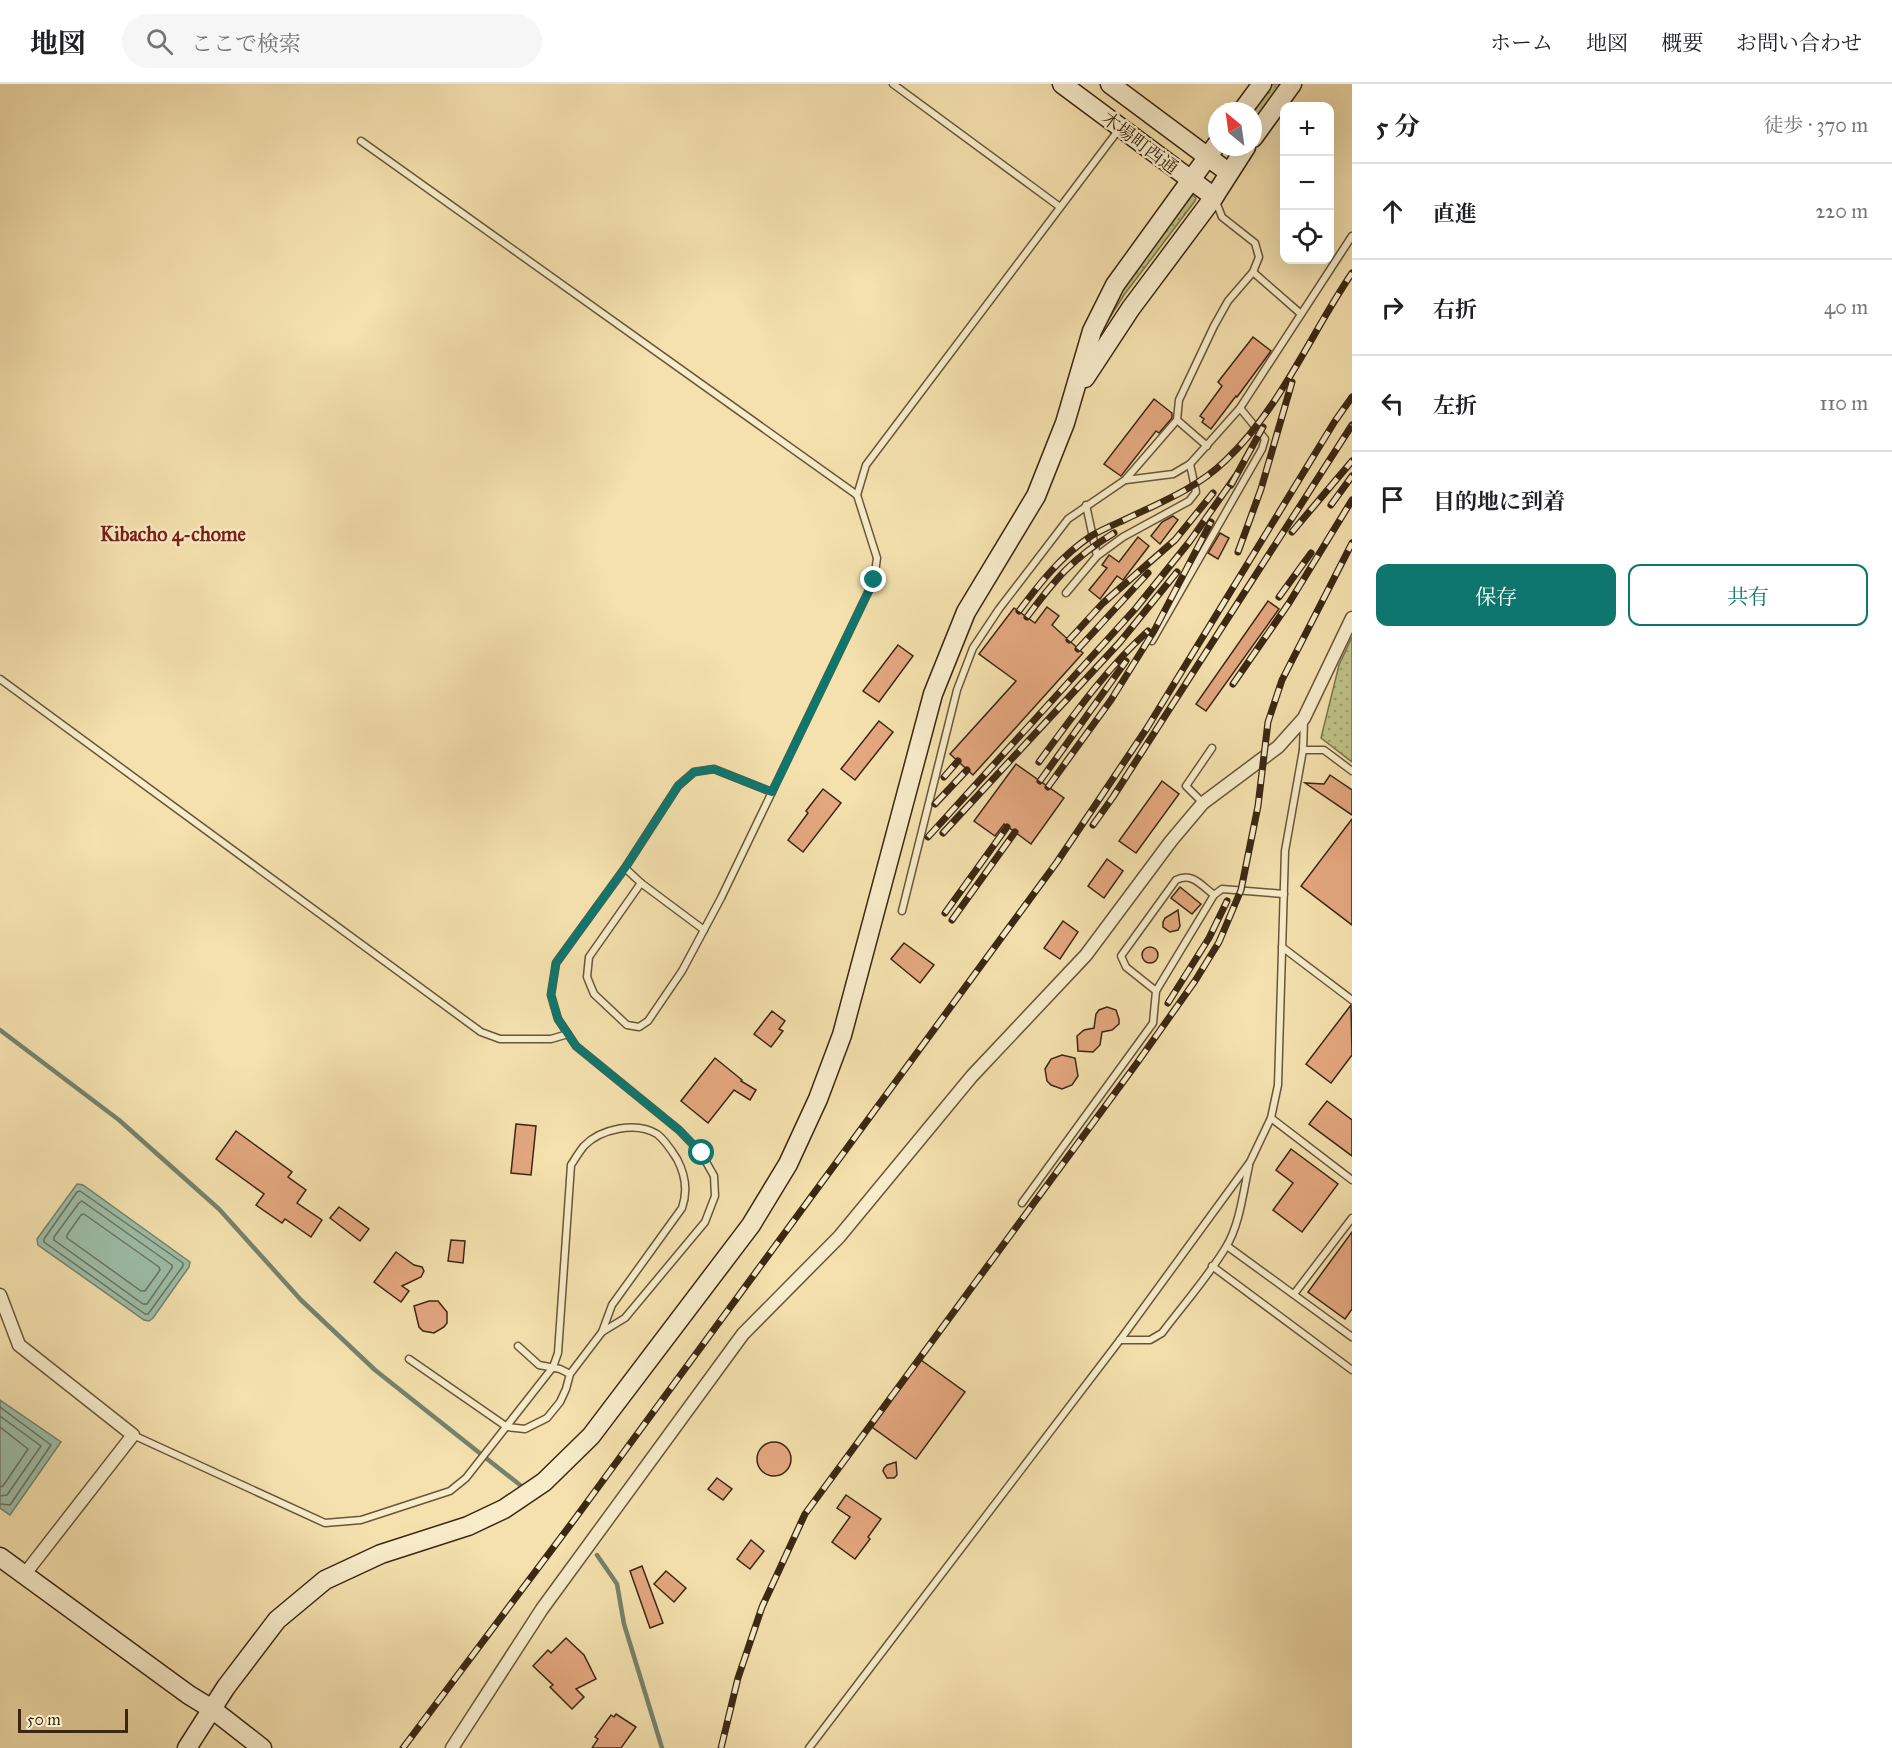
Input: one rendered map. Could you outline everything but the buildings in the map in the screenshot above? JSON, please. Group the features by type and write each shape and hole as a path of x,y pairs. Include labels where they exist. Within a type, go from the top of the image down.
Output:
{"street":[{"name":"木場町西通","path":"1062,84 1214,197"},
{"name":"木場町西通","path":"1110,84 1208,147"},
{"path":"1249,102 1262,84"},
{"path":"1262,126 1292,84"},
{"name":"木場町西通","path":"1190,180 1208,155"},
{"name":"木場町西通","path":"1216,156 1228,172"},
{"path":"1072,400 1131,308 1214,197 1240,156"},
{"path":"187,1748 212,1709 277,1620 325,1580 381,1554 468,1526 504,1509 543,1482 591,1436 751,1225 788,1164 818,1099 842,1035 933,694 966,612 1036,496 1065,423 1092,331 1115,285 1190,180"},
{"path":"452,1748 542,1609 743,1334 839,1237 972,1076 1086,955 1170,841 1203,803 1278,747 1304,718 1352,618"},
{"path":"0,1294 19,1345 133,1435 24,1575"},
{"path":"0,1557 189,1695 212,1709 262,1748"}],"lane":[{"path":"893,84 1060,207"},
{"path":"641,884 589,957 587,977 594,994 627,1025 639,1027 648,1021 682,970 704,930 874,580 877,558 857,495 866,465 1120,128"},
{"path":"361,141 857,495"},
{"path":"902,911 957,690 973,648 999,609 1068,519 1125,480 1177,420 1179,400 1214,326 1228,301 1253,272 1258,257 1255,243 1222,217 1214,197"},
{"path":"1125,480 1173,474 1190,465 1240,408 1352,236"},
{"path":"1253,272 1301,314"},
{"path":"1152,641 1262,449 1264,439 1240,408"},
{"path":"1177,420 1207,446"},
{"path":"1066,593 1098,556 1123,537 1189,501 1196,492 1190,465"},
{"path":"1086,505 1098,556"},
{"path":"0,679 482,1032 500,1039 551,1039 568,1034"},
{"path":"809,1748 1120,1340 1250,1162 1271,1118 1278,1084 1285,851 1304,750 1304,718"},
{"path":"1203,803 1186,786 1212,747"},
{"path":"1304,750 1324,750 1352,771"},
{"path":"602,1332 625,1318 705,1222 715,1196 714,1176 702,1153 679,1130 576,1046 558,1019 551,995 556,963 625,868 678,786 694,772 714,769 772,792"},
{"path":"625,868 641,884 704,930"},
{"path":"1156,991 1126,967 1120,956 1176,880 1189,877 1214,895"},
{"path":"1022,1203 1153,1023 1156,991 1214,895 1222,889 1284,894"},
{"path":"1282,947 1352,1000"},
{"path":"1271,1118 1352,1180"},
{"path":"133,1435 325,1523 361,1520 450,1491 466,1478 507,1427 553,1367 558,1353 571,1165 585,1145 604,1133 624,1128 640,1128 656,1134 682,1169 686,1195 682,1208 612,1305 602,1332 570,1374 560,1402 546,1418 525,1428 507,1427 409,1359"},
{"path":"1120,1340 1150,1340 1162,1333 1227,1246 1250,1162"},
{"path":"1294,1294 1352,1218"},
{"path":"1227,1246 1352,1337"},
{"path":"1212,1266 1352,1370"},
{"path":"518,1346 539,1365 553,1367 570,1374"}],"green space":[{"path":"1271,84 1281,84 1262,110 1262,102 1258,102"},
{"path":"1192,195 1196,198 1195,201 1124,295 1095,341 1119,293"},
{"path":"1352,637 1352,762 1321,738 1339,665"}],"water":[{"path":"77,1184 83,1185 190,1262 189,1267 149,1321 144,1320 38,1245 37,1239"},
{"path":"0,1400 61,1442 10,1515 0,1508"}],"waterway":[{"path":"0,1030 119,1120 219,1209 301,1300 375,1370 520,1485"},
{"path":"597,1555 617,1584 624,1624 662,1748"}],"railway":[{"path":"1019,611 1052,570 1080,544 1091,536 1202,480 1245,441 1278,395 1352,273"},
{"path":"1238,552 1261,489 1292,382"},
{"path":"403,1748 574,1520 1057,862 1147,728 1335,421 1352,397"},
{"path":"1093,825 1352,425"},
{"path":"1231,485 1263,427"},
{"path":"1292,532 1352,461"},
{"path":"1331,505 1352,476"},
{"path":"928,837 1136,608 1190,541 1235,477"},
{"path":"1069,640 1103,603 1175,540 1213,493"},
{"path":"1233,684 1289,603 1352,500"},
{"path":"1048,787 1111,700 1154,631 1211,522"},
{"path":"1027,617 1076,560 1114,533"},
{"path":"721,1748 738,1678 762,1607 805,1514 1137,1063 1195,981 1219,942 1241,890 1258,806 1268,722 1282,680 1352,543"},
{"path":"1279,597 1311,553"},
{"path":"943,833 1120,642 1177,572"},
{"path":"1078,649 1148,573"},
{"path":"1039,762 1104,677 1148,631"},
{"path":"1040,781 1126,661"},
{"path":"944,777 958,761"},
{"path":"935,804 967,770"},
{"path":"945,913 1007,827"},
{"path":"952,920 1015,832"},
{"path":"1168,1003 1209,938 1227,901"}],"district":[{"name":"Kibacho 4-chome","path":"173,534"}],"route":[{"path":"702,1153 679,1130 576,1046 558,1019 551,995 556,963 625,868 678,786 694,772 714,769 772,792 874,580"}]}
